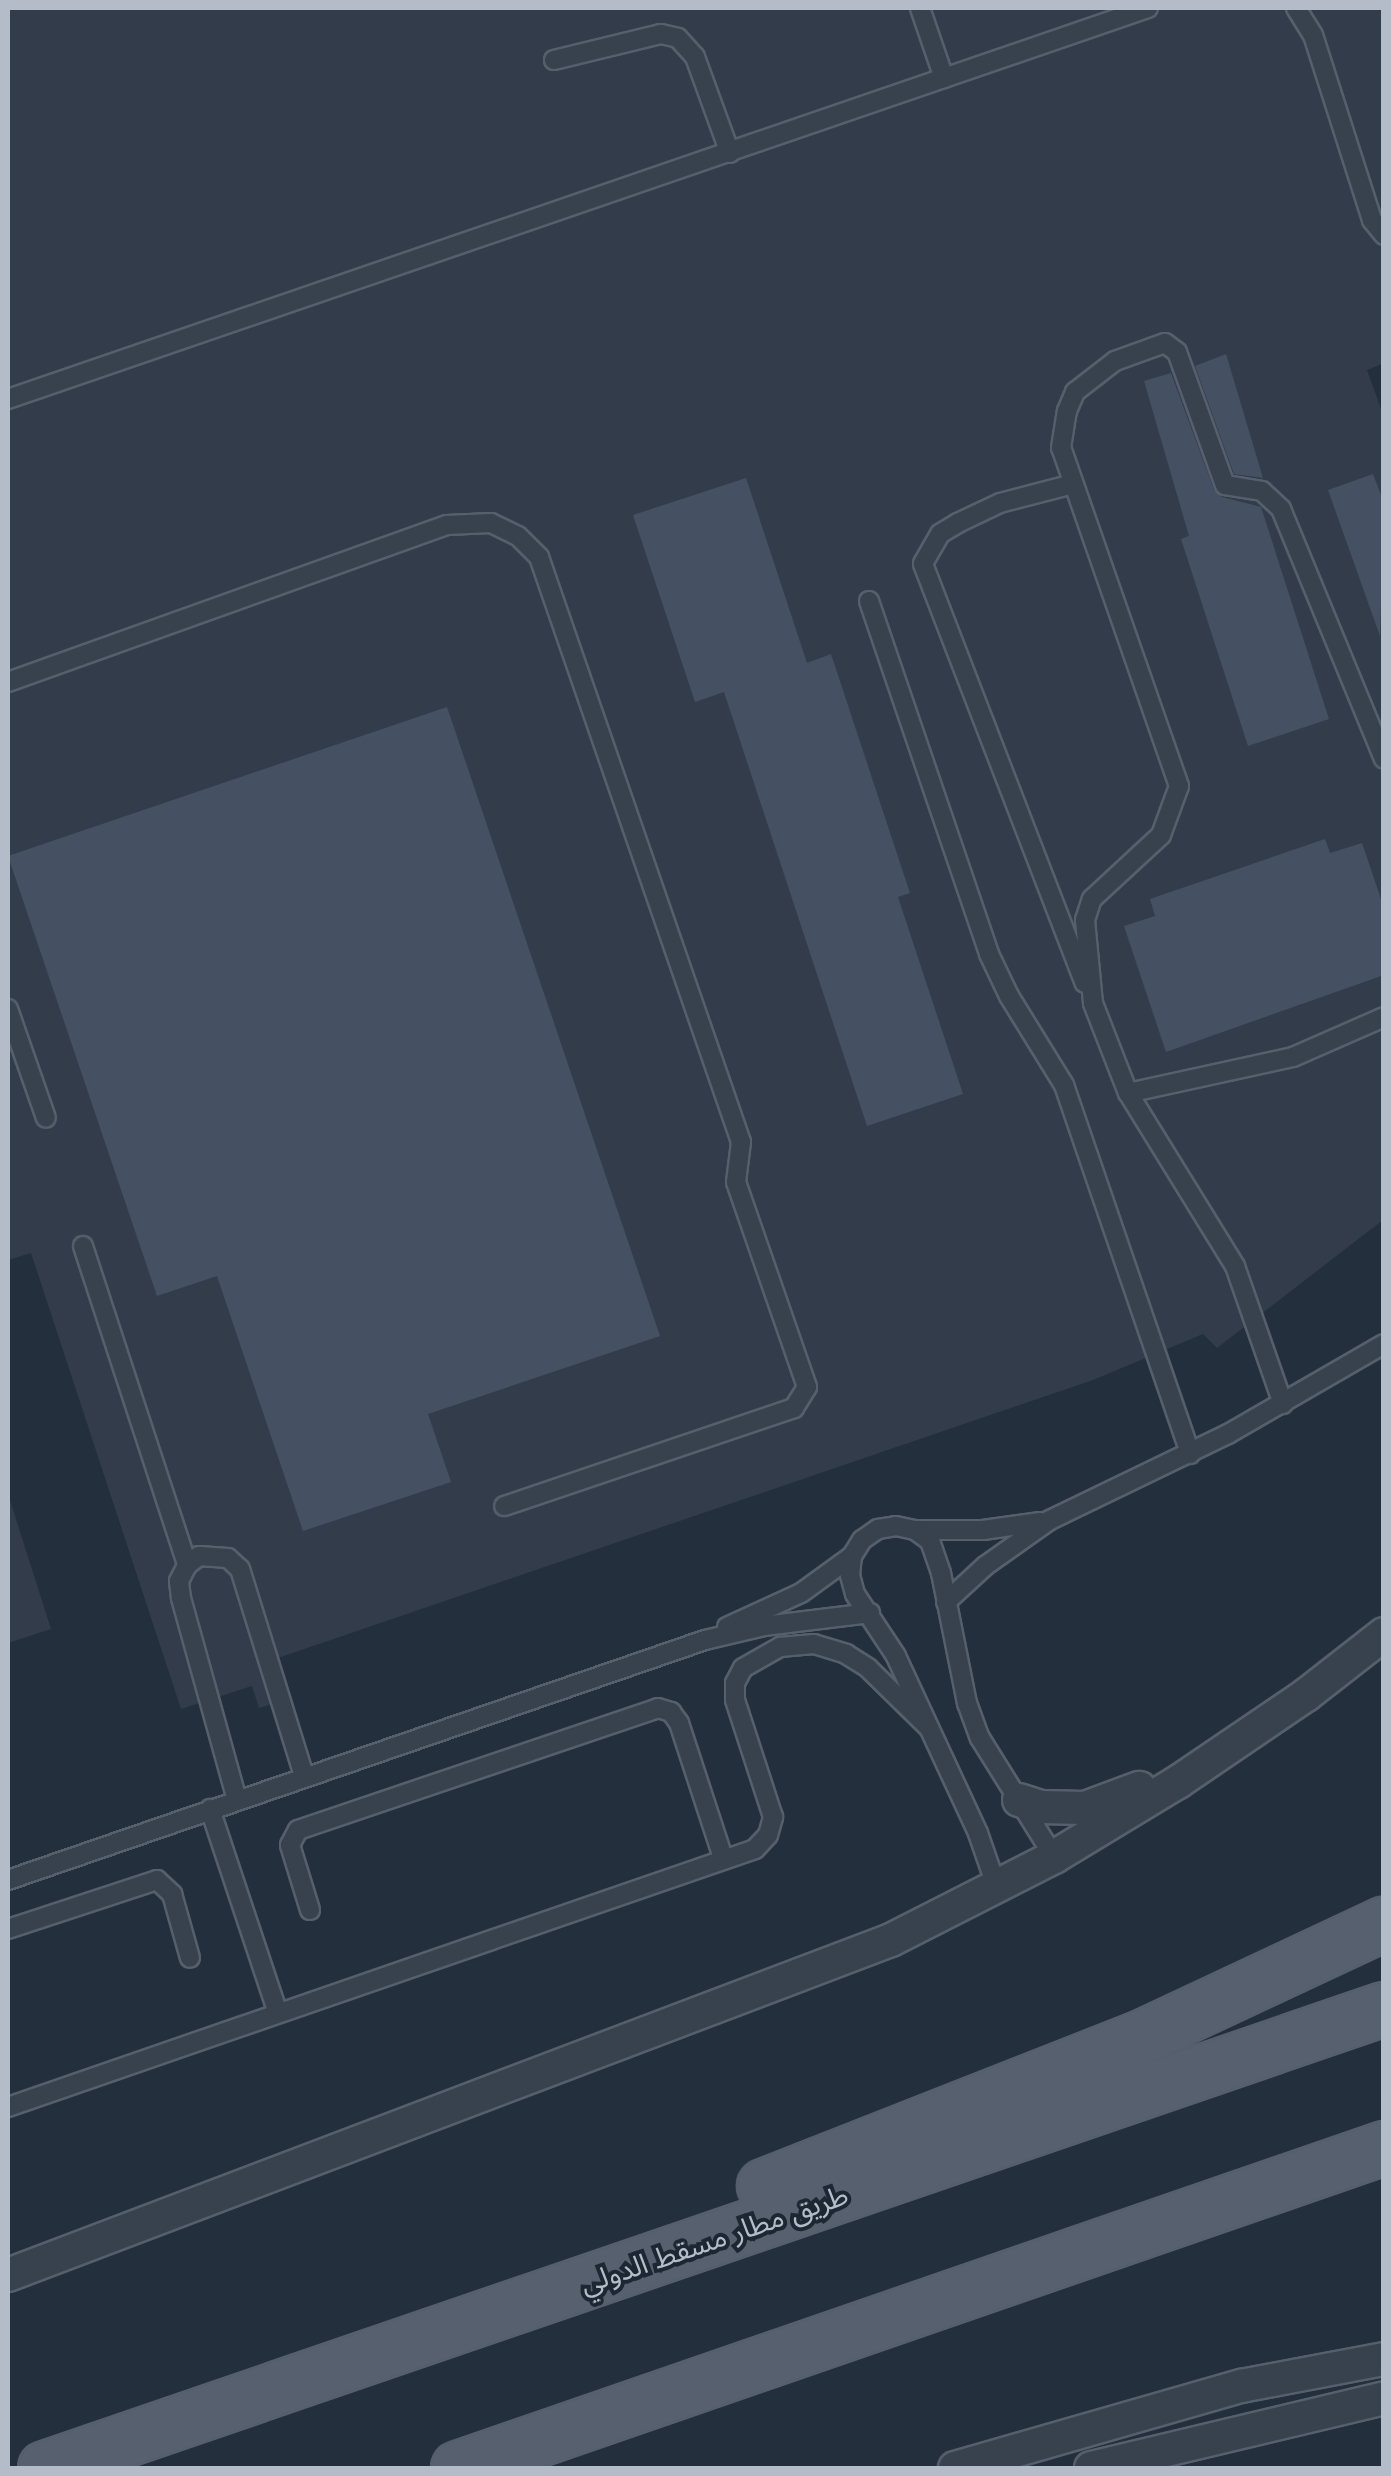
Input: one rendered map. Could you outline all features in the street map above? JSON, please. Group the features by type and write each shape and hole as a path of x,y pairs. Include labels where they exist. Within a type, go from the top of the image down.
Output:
{"main road":[{"path":"63,2462 1138,2039 1384,1924"},
{"name":"طريق مطار مسقط الدولي","path":"63,2462 1384,2009"},
{"path":"458,2468 1384,2148"}],"street":[{"path":"8,2275 891,1940 1054,1857 1238,1743 1384,1634"},
{"path":"1019,1800 1051,1808 1084,1808 1238,1743"},
{"path":"955,2468 1108,2421 1241,2386 1384,2359"},
{"path":"1112,2466 1384,2398"}],"lane":[{"path":"920,8 944,78"},
{"path":"8,399 1148,8"},
{"path":"1296,8 1313,35 1372,220 1384,236"},
{"path":"554,60 661,34 678,38 695,58 730,153"},
{"path":"1093,1002 1086,920 1092,900 1161,835 1179,786 1062,448 1066,411 1075,392 1115,361 1147,346 1164,343 1178,352 1226,485 1262,491 1282,509 1384,759"},
{"path":"1073,484 1000,504 958,523 940,534 923,564 1128,1093 1235,1266 1283,1404"},
{"path":"8,682 447,525 491,523 518,536 539,557 742,1142 734,1175 807,1388 800,1403 787,1411 504,1506"},
{"path":"869,601 989,954 1009,996 1064,1085 1190,1454"},
{"path":"8,1009 46,1118"},
{"path":"1128,1093 1294,1057 1384,1018"},
{"path":"83,1246 187,1565"},
{"path":"946,1602 995,1558 1050,1520 1190,1454 1384,1344"},
{"path":"705,1640 801,1593 852,1556 862,1540 878,1530 896,1526 915,1530 982,1530 1050,1520"},
{"path":"915,1530 930,1541 967,1704 997,1770 1054,1857"},
{"path":"237,1800 179,1580 187,1565 214,1554 240,1568 304,1776"},
{"path":"852,1556 850,1575 855,1594 890,1645 978,1833 997,1888"},
{"path":"8,1880 705,1640 782,1623 870,1613"},
{"path":"8,2107 755,1849 772,1826 771,1807 734,1692 738,1675 764,1654 780,1647 814,1644 846,1654 868,1668 928,1727"},
{"path":"310,1910 290,1844 298,1830 658,1708 671,1712 679,1722 723,1858"},
{"path":"210,1809 255,1932 278,2013"},
{"path":"8,1930 157,1880 172,1894 190,1958"},
{"path":"1108,2421 1112,2466"},
{"path":"1069,2433 1082,2468"},
{"path":"1184,2468 1210,2439"}],"shaded area":[{"path":"8,8 1383,8 1384,363 1367,370 1384,417 1383,1220 1217,1348 1203,1334 1093,1380 275,1659 287,1700 259,1708 252,1686 181,1709 31,1253 8,1260"},
{"path":"8,1494 51,1629 8,1643"}],"building":[{"path":"1226,354 1263,478 1234,474 1195,366"},
{"path":"1171,373 1214,490 1222,497 1261,507 1329,719 1248,746 1181,539 1189,536 1144,381"},
{"path":"1373,474 1384,503 1380,636 1328,490"},
{"path":"746,478 807,663 831,654 910,893 898,897 963,1094 867,1126 724,692 695,702 633,515"},
{"path":"447,707 660,1336 428,1414 451,1482 303,1531 217,1276 157,1296 8,856"},
{"path":"1325,839 1330,853 1362,843 1384,908 1384,975 1166,1052 1124,926 1155,916 1150,899"}]}
